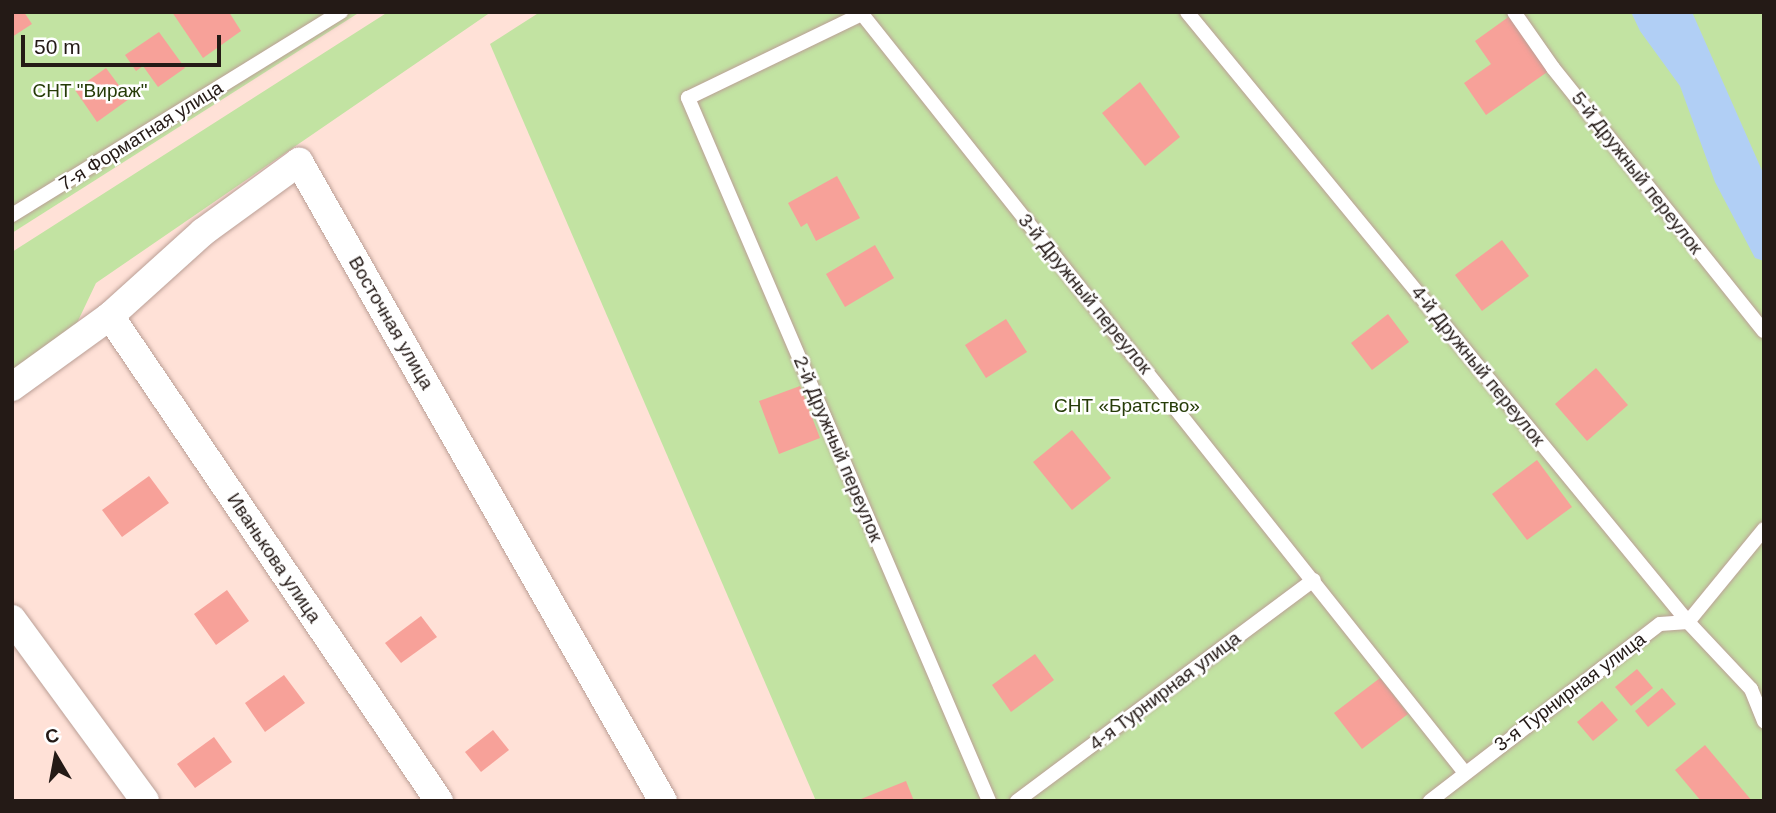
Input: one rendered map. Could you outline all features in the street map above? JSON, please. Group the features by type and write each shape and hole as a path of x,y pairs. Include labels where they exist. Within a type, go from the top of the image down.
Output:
{"street":[{"name":"Восточная улица","path":"12,387 110,316 203,232 299,162 663,801"},
{"name":"Иванькова улица","path":"110,316 439,801"},
{"path":"12,619 145,801"}],"lane":[{"name":"7-я Форматная улица","path":"12,215 341,12"},
{"name":"4-й Дружный переулок","path":"1186,12 1688,622 1757,689 1764,721"},
{"name":"5-й Дружный переулок","path":"1514,12 1553,68 1764,331"},
{"name":"2-й Дружный переулок","path":"862,14 688,97 989,801"},
{"name":"3-й Дружный переулок","path":"862,14 1465,773"},
{"path":"1688,622 1764,529"},
{"name":"4-я Турнирная улица","path":"1017,801 1314,580"},
{"name":"3-я Турнирная улица","path":"1430,801 1660,624 1688,622"}],"green space":[{"name":"СНТ \"Вираж\"","path":"12,12 360,12 12,233"},
{"path":"388,12 491,12 96,283 68,342 12,384 12,252"},
{"name":"СНТ «Братство»","path":"540,12 1764,12 1764,801 816,801 490,44"}],"water":[{"path":"1631,12 1692,12 1764,175 1764,261 1755,258 1715,182 1680,86 1640,31"}],"building":[{"path":"12,12 24,12 32,24 12,37"},
{"path":"172,12 229,12 241,31 203,58"},
{"path":"1514,13 1553,68 1486,115 1464,83 1491,64 1475,41"},
{"path":"159,32 185,68 158,87 143,66 136,71 125,55"},
{"path":"106,68 129,99 97,122 75,90"},
{"path":"1140,82 1180,137 1145,166 1102,113"},
{"path":"837,176 860,218 816,241 807,223 801,227 788,203"},
{"path":"1502,240 1529,276 1482,311 1455,275"},
{"path":"875,245 894,278 845,307 826,274"},
{"path":"1388,314 1409,342 1372,370 1351,343"},
{"path":"1006,319 1027,352 986,378 965,345"},
{"path":"1596,368 1628,405 1587,441 1555,404"},
{"path":"800,386 820,438 779,454 759,401"},
{"path":"1072,430 1111,478 1072,510 1033,462"},
{"path":"1537,460 1572,507 1527,540 1492,494"},
{"path":"149,476 169,503 122,537 102,510"},
{"path":"227,590 249,621 216,645 194,614"},
{"path":"421,616 437,637 401,663 385,643"},
{"path":"1035,654 1054,680 1011,712 992,685"},
{"path":"1637,669 1653,688 1631,706 1615,687"},
{"path":"284,675 305,703 265,732 245,703"},
{"path":"1380,678 1408,714 1362,749 1334,713"},
{"path":"1662,688 1676,704 1648,727 1635,711"},
{"path":"1602,701 1618,720 1593,741 1577,722"},
{"path":"493,730 509,750 481,772 465,752"},
{"path":"214,737 232,762 195,788 177,764"},
{"path":"1705,745 1752,801 1701,801 1675,770"},
{"path":"906,781 914,801 856,801"}]}
